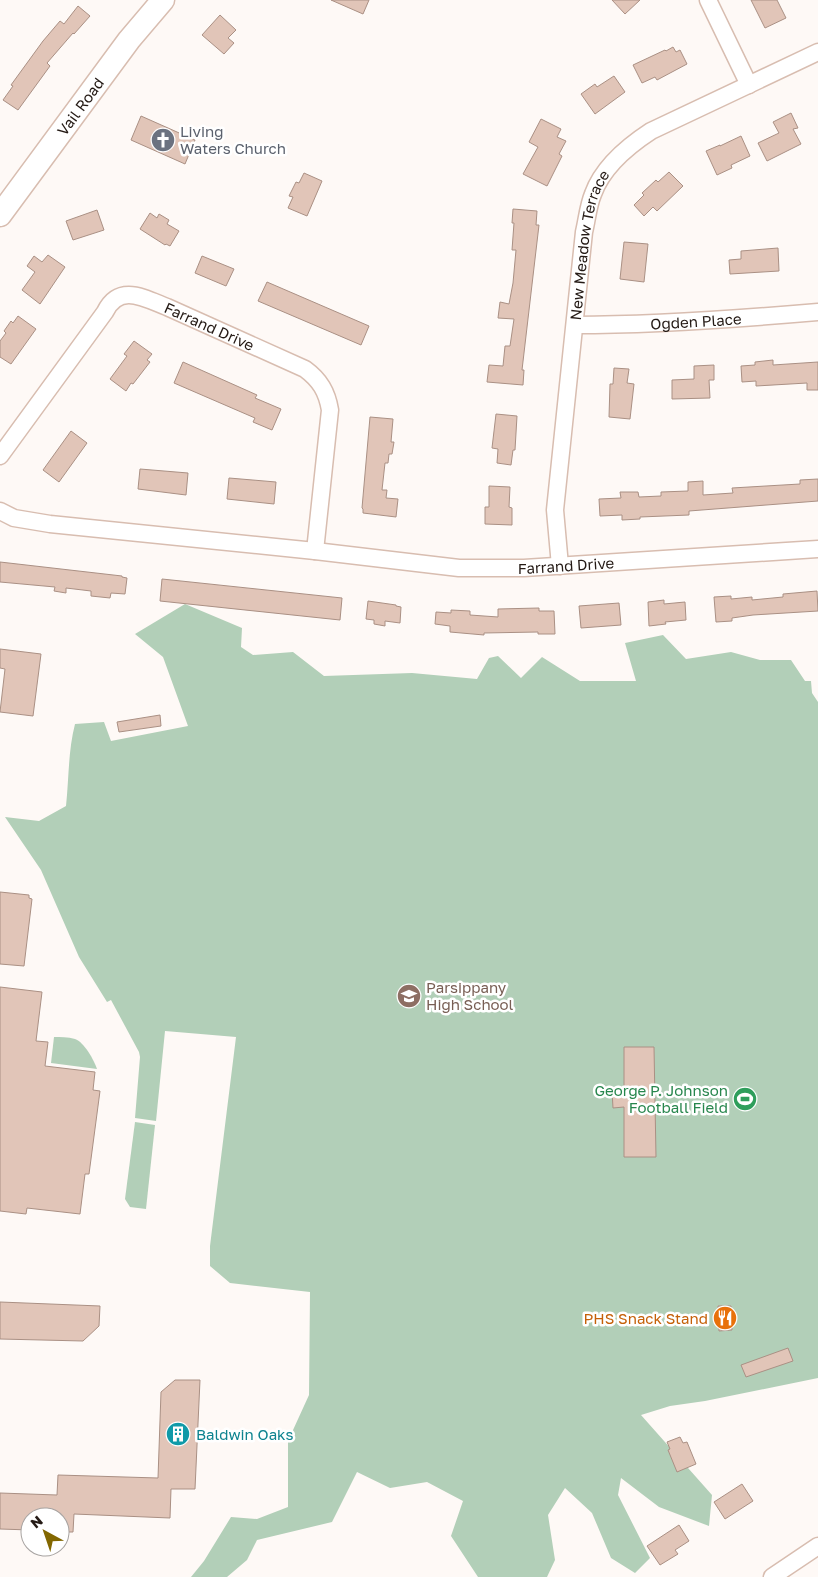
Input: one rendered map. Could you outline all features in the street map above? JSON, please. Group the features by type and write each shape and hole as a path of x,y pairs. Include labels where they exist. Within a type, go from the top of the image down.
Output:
{"street":[{"name":"Vail Road","path":"0,215 129,40 163,0"},
{"path":"708,0 749,85"},
{"name":"New Meadow Terrace","path":"560,566 555,510 584,232 595,187 606,170 630,146 651,131 818,52"},
{"name":"Farrand Drive","path":"0,456 109,304 116,297 126,294 146,299 305,369 320,382 325,391 330,410 315,551"},
{"name":"Ogden Place","path":"575,325 637,325 694,322 818,312"},
{"name":"Farrand Drive","path":"0,511 14,518 50,524 459,568 524,568 818,549"},
{"path":"772,1577 818,1546"}],"green space":[{"name":"Parsippany High School","path":"185,604 242,628 241,647 253,655 293,652 324,676 412,673 477,679 489,658 498,656 521,678 542,657 580,681 636,681 625,643 663,635 686,659 731,652 760,660 791,660 805,681 811,681 812,693 818,702 818,1378 705,1401 670,1406 641,1415 712,1495 709,1526 659,1507 621,1478 618,1495 650,1558 635,1573 611,1558 592,1513 565,1488 548,1515 555,1560 547,1577 478,1577 451,1536 463,1501 427,1482 390,1488 357,1472 332,1522 257,1540 247,1560 227,1577 191,1577 204,1561 231,1517 257,1519 288,1507 288,1441 309,1395 310,1292 230,1283 210,1266 210,1246 236,1037 165,1031 156,1121 135,1118 139,1052 111,1000 107,1002 79,957 41,870 5,817 39,821 66,806 70,755 75,724 104,722 111,741 188,726 163,657 135,634"},
{"path":"54,1037 70,1038 78,1041 88,1052 97,1069 51,1063"},
{"path":"135,1122 155,1125 146,1209 130,1207 125,1199"}],"building":[{"path":"331,0 369,0 363,14"},
{"path":"612,0 640,0 625,14"},
{"path":"751,0 777,0 786,18 765,28"},
{"path":"78,6 90,16 47,63 50,66 18,110 3,100 13,86 11,85 43,41 60,21 64,24"},
{"path":"220,15 236,30 228,38 234,43 224,54 202,35"},
{"path":"673,47 676,52 680,50 687,64 657,80 655,77 642,83 633,65"},
{"path":"614,76 625,92 595,114 581,94 595,84 597,87"},
{"path":"791,113 798,128 793,129 801,144 767,161 758,143 779,133 773,122"},
{"name":"Living Waters Church","path":"141,116 195,140 185,164 131,140"},
{"path":"541,119 561,129 557,137 566,141 559,154 562,156 547,186 523,174 538,147 529,142"},
{"path":"741,136 750,156 731,165 732,168 717,175 706,151"},
{"path":"669,172 683,186 657,211 653,207 644,216 634,205 644,195 642,193 656,180 658,182"},
{"path":"304,173 322,181 307,216 288,208 293,197 289,196 296,182 299,183"},
{"path":"513,209 537,211 536,225 539,225 522,370 524,370 523,385 487,382 489,365 503,366 505,346 510,346 514,319 498,318 500,302 509,304 513,283 516,250 512,250"},
{"path":"97,210 104,230 73,240 66,221"},
{"path":"150,213 157,218 159,214 169,220 167,224 179,231 170,246 165,245 140,229"},
{"path":"624,242 648,244 644,282 620,279"},
{"path":"778,248 779,271 730,274 729,260 741,259 741,251"},
{"path":"48,255 65,267 40,304 22,290 35,272 27,266 34,256 42,262"},
{"path":"202,256 234,269 226,286 195,273"},
{"path":"267,282 369,326 361,345 258,301"},
{"path":"18,316 36,329 11,364 0,357 0,341 11,321 13,323"},
{"path":"134,341 152,354 147,360 150,362 126,391 110,379 127,356 124,354"},
{"path":"773,360 773,365 818,362 818,390 807,390 807,383 756,386 756,381 742,382 741,366 755,365 755,362"},
{"path":"183,362 257,395 255,398 281,409 272,430 253,422 255,418 174,383"},
{"path":"714,365 714,380 709,380 710,398 672,399 672,380 694,379 694,366"},
{"path":"614,368 629,369 627,383 634,384 630,419 609,417 610,384 613,384"},
{"path":"496,414 517,416 515,450 513,450 511,465 497,463 498,449 492,448"},
{"path":"370,417 393,419 391,442 394,442 392,454 389,454 388,463 385,463 382,490 387,490 386,498 398,499 396,517 363,513"},
{"path":"71,431 87,443 59,482 43,470"},
{"path":"140,469 188,473 186,495 138,489"},
{"path":"229,478 276,482 274,504 227,499"},
{"path":"818,479 818,501 689,511 689,515 640,517 640,519 622,520 622,515 600,516 599,499 621,498 620,492 638,492 639,497 661,496 661,492 688,491 688,482 703,481 703,495 733,493 732,488 800,484 800,480"},
{"path":"489,486 510,487 509,507 512,508 512,525 485,524 485,507 489,507"},
{"path":"0,562 122,576 127,578 125,594 111,593 110,598 91,596 91,591 66,588 66,593 54,591 55,587 0,582"},
{"path":"162,579 342,598 340,620 160,601"},
{"path":"817,591 818,611 753,615 732,618 732,621 716,622 714,597 731,596 731,599 752,597 752,600 783,597 783,594"},
{"path":"664,600 664,604 685,602 686,620 649,626 648,602"},
{"path":"368,601 401,607 400,623 385,621 385,626 374,624 374,620 366,619"},
{"path":"619,603 621,625 581,628 579,606"},
{"path":"539,608 539,611 554,611 555,634 538,634 538,632 484,633 484,635 450,632 450,626 435,624 436,612 451,613 451,610 470,611 470,615 498,617 498,609"},
{"path":"0,649 41,654 33,716 0,712 5,669 0,668"},
{"path":"160,715 161,726 119,732 117,722"},
{"path":"0,892 29,895 29,898 32,899 24,966 0,964"},
{"path":"0,987 42,992 36,1041 48,1042 45,1066 95,1072 93,1090 100,1091 89,1174 85,1174 80,1214 27,1208 26,1214 0,1211"},
{"path":"624,1047 654,1047 656,1157 624,1157 624,1107 613,1108 612,1091 624,1090"},
{"path":"0,1302 100,1306 99,1326 83,1341 0,1339"},
{"name":"PHS Snack Stand","path":"718,1306 731,1306 732,1330 719,1331"},
{"path":"788,1348 793,1361 746,1377 741,1365"},
{"name":"Baldwin Oaks","path":"175,1380 200,1380 195,1489 171,1489 170,1518 74,1514 73,1532 70,1532 70,1507 20,1507 20,1530 0,1529 0,1493 57,1495 58,1475 158,1478 161,1392"},
{"path":"680,1437 683,1443 687,1442 696,1464 677,1472 668,1450 670,1449 667,1442"},
{"path":"742,1484 753,1501 725,1519 714,1502"},
{"path":"679,1525 689,1541 675,1550 678,1554 660,1565 647,1546"}],"place":[{"name":"Living Waters Church","path":"163,140"},
{"name":"Parsippany High School","path":"409,996"},
{"name":"George P. Johnson Football Field","path":"745,1099"},
{"name":"PHS Snack Stand","path":"725,1318"},
{"name":"Baldwin Oaks","path":"178,1434"}]}
